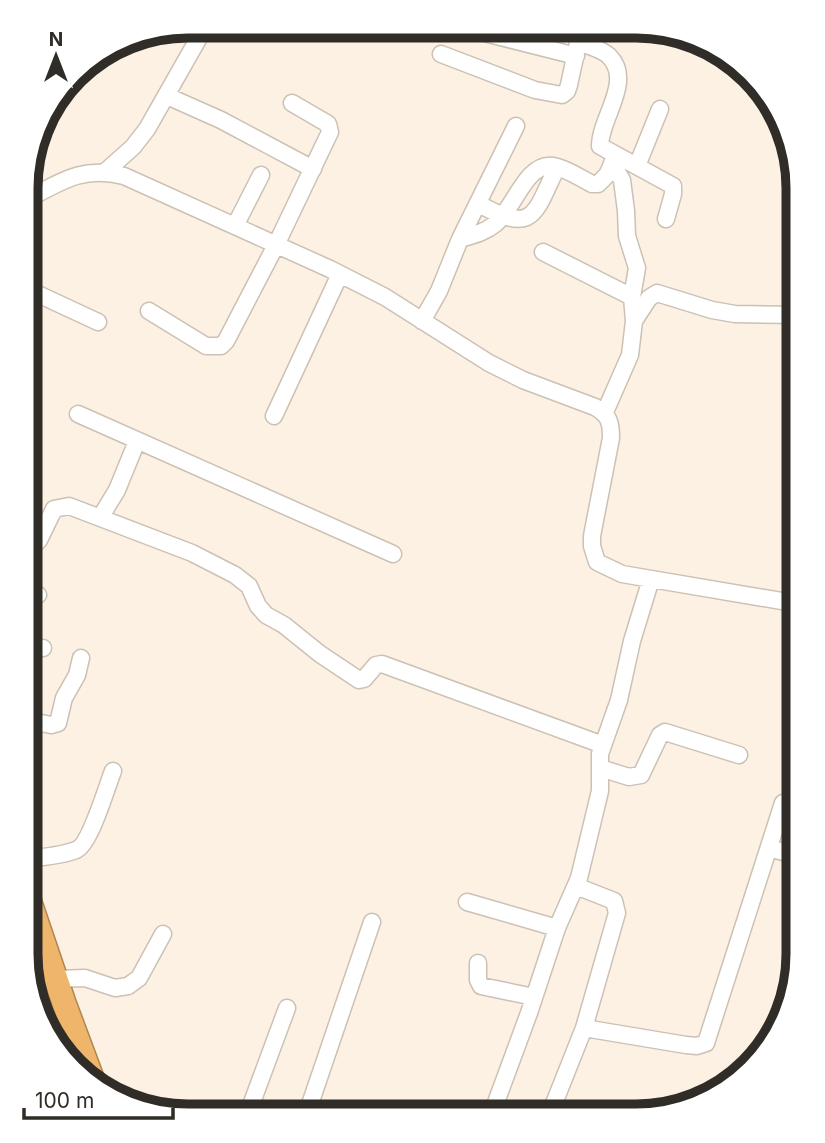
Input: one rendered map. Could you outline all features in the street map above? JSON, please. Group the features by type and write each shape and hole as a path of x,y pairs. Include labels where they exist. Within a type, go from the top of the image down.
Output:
{"highway":[{"path":"38,926 88,1066"}],"street":[{"path":"106,171 133,147 147,129 199,38"},
{"path":"542,38 579,42 608,54 618,76 616,92 600,141 603,149 614,160 622,180 627,236 637,268 632,297 634,321 630,355 605,412"},
{"path":"441,54 503,79 562,95 567,91 579,42"},
{"path":"167,96 221,120 313,169"},
{"path":"149,311 206,346 221,346 226,341 330,132 328,124 292,103"},
{"path":"637,166 660,109"},
{"path":"422,321 439,291 460,239 516,127"},
{"path":"614,160 637,166 673,186 666,219"},
{"path":"460,239 482,233 502,217 533,171 540,167 557,167 592,184 598,184 603,182 614,160"},
{"path":"479,204 502,217 520,220 533,212 557,167"},
{"path":"38,193 66,178 87,172 106,171 124,176 340,274 385,297 512,374 605,412 611,425 611,438 592,536 593,554 597,562 622,573 786,602"},
{"path":"235,226 261,175"},
{"path":"543,252 632,297"},
{"path":"274,416 340,274"},
{"path":"634,321 649,298 657,293 712,310 735,314 786,315"},
{"path":"38,294 98,322"},
{"path":"78,414 393,554"},
{"path":"100,518 117,489 137,441"},
{"path":"38,541 50,514 58,506 69,506 192,554 236,575 249,586 258,606 266,615 285,625 320,654 359,680 364,679 376,665 382,664 603,745"},
{"path":"495,1104 557,928 576,886 599,799 600,754 619,700 632,641 651,579"},
{"path":"38,722 58,723 64,698 77,675 81,658"},
{"path":"600,768 629,777 641,775 660,735 664,732 739,755"},
{"path":"38,857 70,852 81,847 113,771"},
{"path":"584,1028 686,1045 706,1043 783,803"},
{"path":"769,848 786,853"},
{"path":"554,1104 584,1028 611,942 617,907 611,899 576,886"},
{"path":"467,902 557,928"},
{"path":"310,1104 372,922"},
{"path":"56,979 85,978 115,988 128,986 139,978 163,934"},
{"path":"478,963 478,980 481,986 534,997"},
{"path":"251,1104 287,1008"}]}
